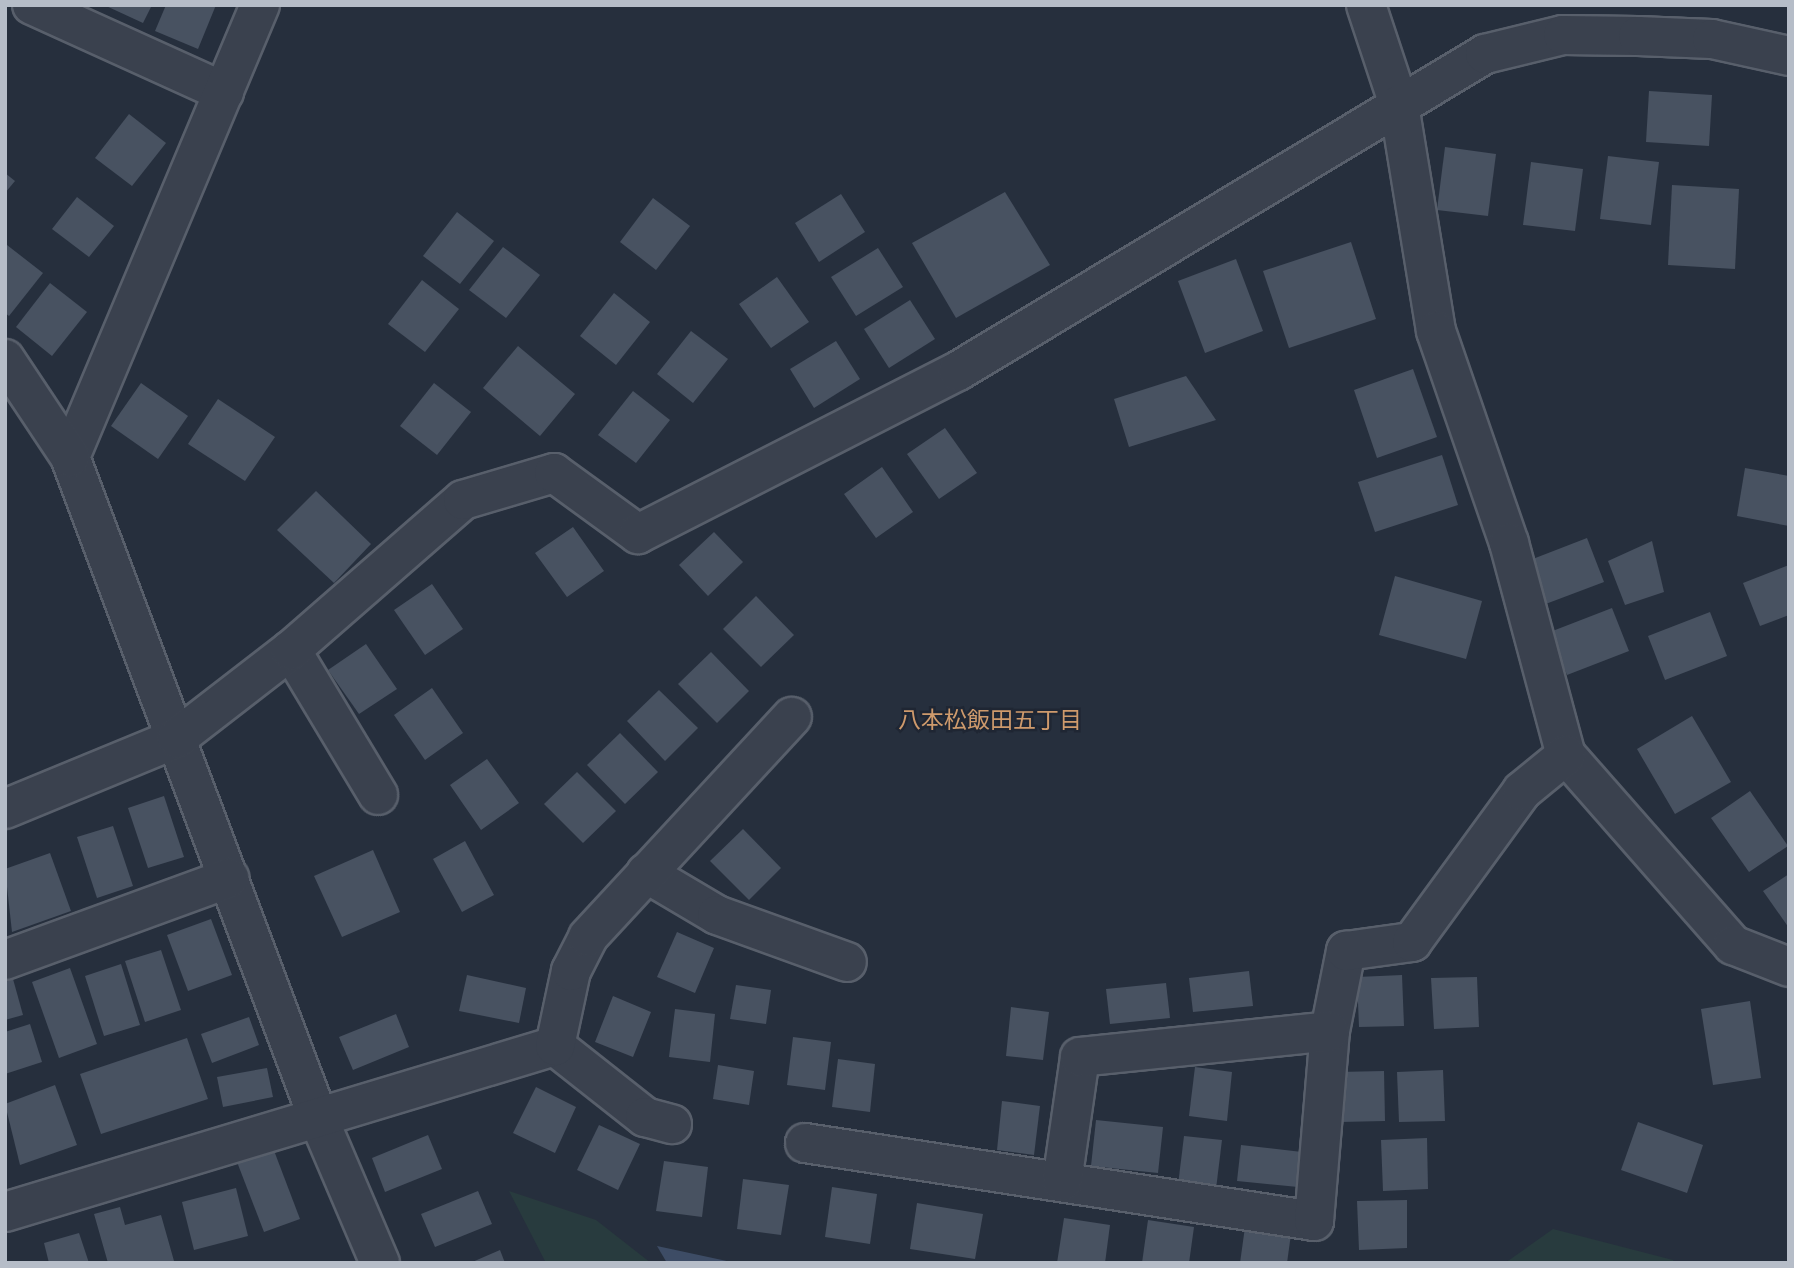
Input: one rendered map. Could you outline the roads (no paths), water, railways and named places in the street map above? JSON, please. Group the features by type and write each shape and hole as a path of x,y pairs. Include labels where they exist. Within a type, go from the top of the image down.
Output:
{"street":[{"path":"32,5 224,92"},
{"path":"70,457 260,5"},
{"path":"1366,5 1399,105 1436,331 1509,543 1566,755 1733,945 1789,967"},
{"path":"5,808 177,738 291,650 463,500 554,473 638,534 958,372 1485,54 1563,35 1712,39 1789,56"},
{"path":"5,359 70,457 319,1120 380,1263"},
{"path":"291,650 379,795"},
{"path":"555,1046 571,971 588,937 792,717"},
{"path":"804,1143 1314,1221 1330,1031 1346,951 1412,942 1522,791 1566,755"},
{"path":"646,873 717,915 847,962"},
{"path":"5,960 229,878"},
{"path":"1062,1182 1080,1057 1330,1031"},
{"path":"5,1212 319,1120 555,1046"},
{"path":"555,1046 645,1117 672,1124"}],"water":[{"path":"657,1246 736,1263 667,1263"}],"district":[{"name":"八本松飯田五丁目","path":"990,719"}]}
